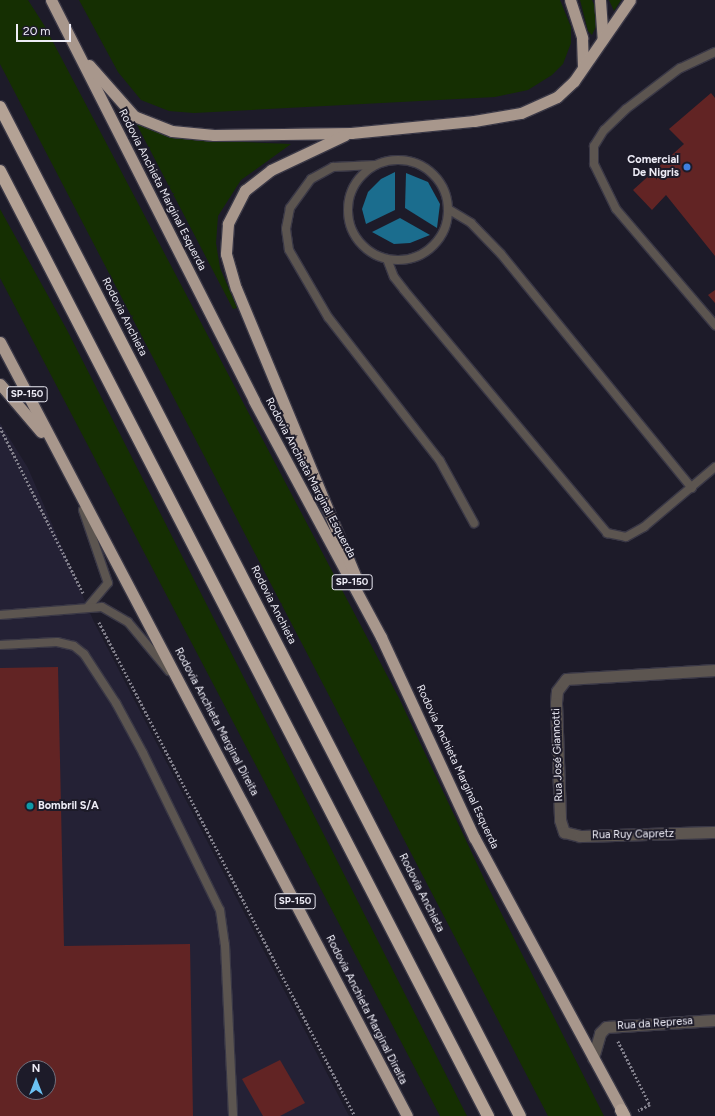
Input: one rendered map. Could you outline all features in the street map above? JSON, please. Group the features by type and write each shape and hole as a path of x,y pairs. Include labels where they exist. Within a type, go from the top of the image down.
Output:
{"highway":[{"path":"570,0 582,38 583,66"},
{"path":"600,0 603,39"},
{"path":"76,50 126,109 156,126 214,135 351,133 521,113 557,97 583,66 630,0"},
{"name":"Rodovia Anchieta Marginal Esquerda","path":"52,1 254,401 381,637 474,837 623,1114"},
{"name":"Rodovia Anchieta","path":"0,107 520,1116"},
{"path":"351,133 271,170 245,190 228,224 226,254 236,288 381,637"},
{"path":"0,171 488,1116"},
{"name":"Rodovia Anchieta Marginal Direita","path":"0,342 53,446 182,687 407,1116"},
{"path":"0,384 53,446"}],"street":[{"name":"Rua José Giannotti","path":"560,820 557,690 566,679 715,670"},
{"name":"Rua Ruy Capretz","path":"560,820 564,832 580,836 715,832"},
{"name":"Rua da Represa","path":"593,1058 600,1033 606,1028 637,1023 715,1020"}],"lane":[{"path":"715,52 680,68 626,109 604,130 594,146 594,164 616,209 715,325"},
{"path":"375,165 352,189 349,222 359,242 388,259 410,258 430,248 444,231 448,209 440,183 419,164 397,160 375,165 333,168 311,179 290,208 286,229 289,250 328,317 440,461 474,523"},
{"path":"448,209 471,223 501,254 692,488"},
{"path":"388,259 400,286 607,533 626,537 692,488 715,467"},
{"path":"75,485 107,576 103,591 89,606"},
{"path":"0,615 89,606 107,609 128,622 182,687"},
{"path":"0,645 57,642 74,646 84,654 116,703 160,788 220,910 225,945 233,1116"}],"path":[{"path":"0,427 89,606 355,1116"},
{"path":"637,1023 616,1037 650,1105"}],"shaded area":[{"path":"0,423 28,468 94,622 349,1116 0,1116"}],"green space":[{"path":"0,0 28,0 44,25 399,698 487,885 604,1116 548,1116 0,64"},
{"path":"79,0 560,0 571,27 571,43 563,64 552,75 528,90 495,97 194,113 169,111 141,100 118,72"},
{"path":"580,0 592,0 595,7 599,20 592,35 588,31"},
{"path":"609,0 621,0 614,11"},
{"path":"136,123 190,140 291,144 241,180 218,216 216,243 220,268 237,308 233,309"},
{"path":"0,209 67,330 467,1116 440,1116 0,278"}],"water":[{"path":"395,172 395,210 366,224 362,209 368,192 381,179"},
{"path":"406,173 428,182 440,204 437,228 405,208"},
{"path":"400,218 430,235 410,243 394,244 372,232"}],"building":[{"name":"Comercial De Nigris","path":"711,93 715,98 715,256 666,195 652,210 633,190 684,144 669,129"},
{"path":"715,290 715,303 708,295"},
{"name":"Bombril S/A","path":"58,667 64,946 190,944 193,1116 0,1116 0,668"},
{"path":"280,1060 305,1103 280,1116 263,1116 242,1079"}],"place":[{"name":"Comercial De Nigris","path":"687,167"},
{"name":"Bombril S/A","path":"30,806"}]}
